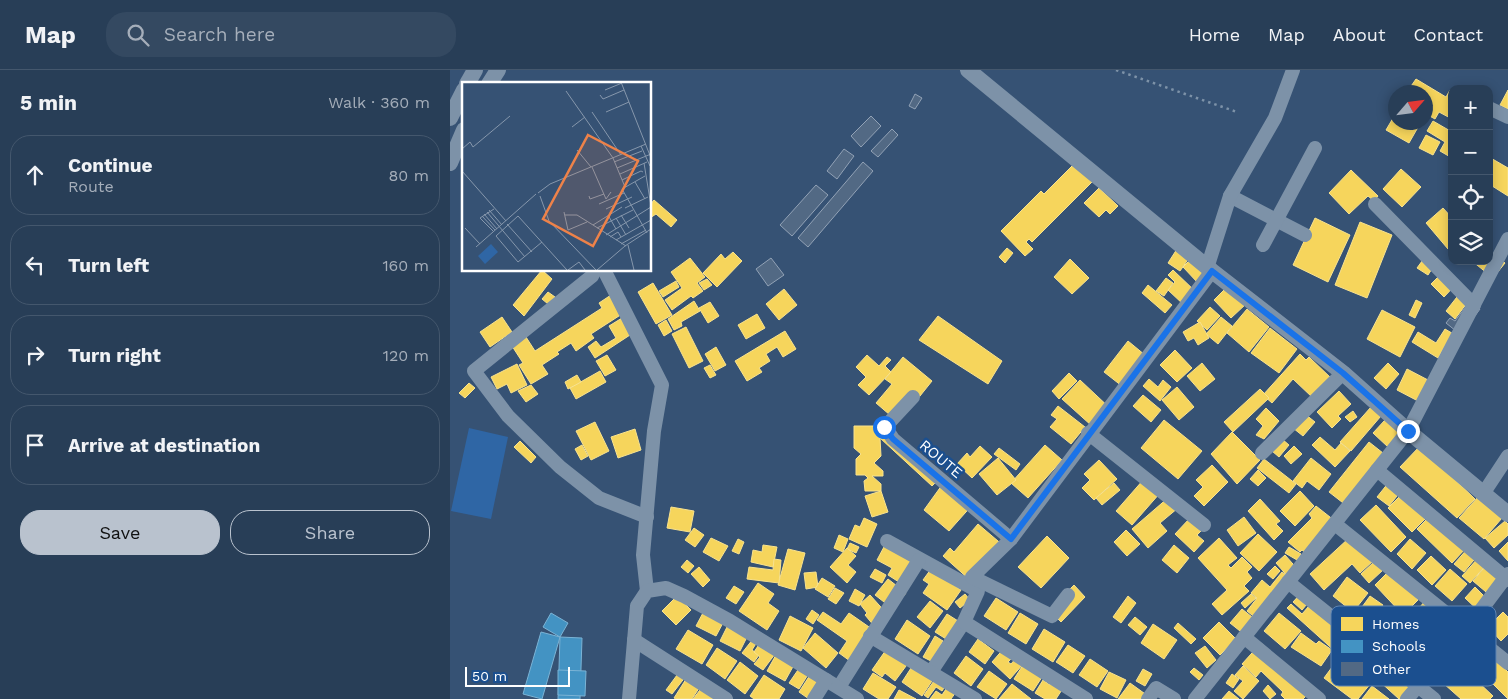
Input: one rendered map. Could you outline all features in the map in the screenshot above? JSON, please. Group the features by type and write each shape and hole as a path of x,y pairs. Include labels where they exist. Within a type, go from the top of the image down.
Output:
{"street":[{"path":"468,82 475,70"},
{"path":"490,82 498,70"},
{"path":"968,70 1210,268 1343,373 1408,431 1508,514"},
{"path":"1068,595 1052,616 972,578 1011,539 1210,268 1230,196 1275,118 1293,70"},
{"path":"450,118 462,94"},
{"path":"1493,110 1508,117"},
{"path":"450,163 462,135"},
{"path":"1263,245 1274,220 1314,148"},
{"path":"1230,196 1305,235"},
{"path":"1375,204 1474,305"},
{"path":"1195,699 1408,431 1508,239"},
{"path":"595,271 592,276 474,371 508,416 560,468 599,498 647,517"},
{"path":"605,271 662,385 654,431 643,555 647,591 638,606 631,698"},
{"path":"1262,454 1343,373"},
{"name":"ROUTE","path":"913,397 884,427 893,439 1011,539"},
{"path":"1088,433 1204,525"},
{"path":"1484,494 1508,456"},
{"path":"1377,470 1507,578 1485,606"},
{"path":"1335,524 1436,606"},
{"path":"887,541 978,591 964,622 931,672"},
{"path":"839,687 919,560"},
{"path":"1288,582 1331,617"},
{"path":"647,591 666,588 684,596 730,621 856,699"},
{"path":"964,622 1086,699"},
{"path":"870,636 975,699"},
{"path":"1244,637 1319,699"},
{"path":"634,640 726,699"},
{"path":"1496,654 1508,663"},
{"path":"814,699 826,680"},
{"path":"1407,699 1417,686 1434,699"},
{"path":"1148,699 1156,688 1174,699"}],"path":[{"path":"1116,70 1237,112"}],"shaded area":[{"path":"469,428 508,437 491,519 451,511"}],"building: Homes":[{"path":"1416,79 1426,85 1412,85"},
{"path":"1433,89 1446,97 1448,94 1448,117 1439,112 1435,119 1433,118"},
{"path":"1508,90 1508,109 1500,105"},
{"path":"1433,121 1448,130 1448,156 1440,151 1445,142 1427,131 1433,130"},
{"path":"1388,127 1388,130 1416,130 1409,143 1386,130"},
{"path":"1426,135 1440,142 1433,155 1419,148"},
{"path":"1493,159 1508,168 1508,196 1493,187"},
{"path":"1077,161 1095,179 1032,242 1029,239 1026,242 1033,249 1025,256 1001,231 1041,191 1044,194"},
{"path":"1401,169 1421,187 1402,207 1383,189"},
{"path":"1351,170 1378,196 1374,201 1368,196 1349,214 1329,193"},
{"path":"1099,188 1118,206 1110,214 1106,210 1099,217 1084,203"},
{"path":"654,200 677,220 671,227 656,214 651,217 651,204"},
{"path":"1443,208 1448,214 1448,249 1426,223"},
{"path":"1315,218 1350,235 1328,282 1293,265"},
{"path":"1360,222 1392,235 1367,298 1335,285"},
{"path":"1007,248 1013,253 1005,263 999,257"},
{"path":"1177,249 1189,258 1180,271 1168,263"},
{"path":"733,252 742,261 717,287 703,273 721,254 725,259"},
{"path":"1493,253 1505,263 1493,278 1477,265 1493,265"},
{"path":"1425,257 1435,264 1428,275 1417,268"},
{"path":"690,258 705,277 697,283 703,291 693,298 691,296 672,310 665,300 682,288 671,272"},
{"path":"1192,258 1207,274 1198,283 1183,267"},
{"path":"1070,259 1089,278 1072,294 1054,277"},
{"path":"1446,269 1459,281 1444,297 1431,284"},
{"path":"1173,270 1196,292 1184,305 1168,290 1175,282 1168,275"},
{"path":"541,271 552,279 524,316 513,305"},
{"path":"1166,278 1173,283 1164,296 1156,291"},
{"path":"707,279 712,285 704,290 699,283"},
{"path":"676,281 679,287 663,297 659,291"},
{"path":"653,283 672,315 656,324 638,292"},
{"path":"1148,285 1172,305 1165,313 1142,293"},
{"path":"1227,287 1246,304 1231,318 1214,300"},
{"path":"1464,288 1473,295 1455,319 1446,311"},
{"path":"784,289 797,305 779,320 766,304"},
{"path":"548,292 555,297 548,304 542,299"},
{"path":"611,295 622,314 591,334 594,338 576,351 571,343 557,352 559,354 542,365 548,374 531,384 519,365 523,363 512,346 526,337 535,351 602,308 599,303"},
{"path":"1416,300 1422,303 1415,318 1409,315"},
{"path":"694,301 700,311 681,322 682,326 674,330 668,319"},
{"path":"710,302 719,316 708,323 699,308"},
{"path":"1210,307 1220,316 1207,330 1197,321"},
{"path":"1247,309 1269,327 1249,352 1227,333"},
{"path":"1382,310 1415,327 1400,357 1367,339"},
{"path":"757,314 765,328 746,339 738,325"},
{"path":"938,316 1002,361 988,384 919,340"},
{"path":"502,317 512,332 490,347 480,332"},
{"path":"1221,317 1232,326 1218,344 1206,334"},
{"path":"622,318 630,335 595,358 588,347 596,341 601,347 616,338 609,326"},
{"path":"666,320 672,331 664,336 658,325"},
{"path":"1200,322 1209,338 1198,345 1194,338 1188,341 1183,332"},
{"path":"686,327 703,361 689,368 672,334"},
{"path":"1270,328 1297,349 1279,373 1251,353"},
{"path":"1445,329 1462,339 1446,344 1438,358 1412,342 1418,332 1436,343"},
{"path":"785,331 796,349 783,357 777,347 766,354 770,361 759,368 762,372 747,381 735,361"},
{"path":"1128,341 1151,360 1127,390 1104,372"},
{"path":"716,347 726,365 715,371 705,354"},
{"path":"1175,350 1192,368 1177,382 1160,365"},
{"path":"1300,354 1306,360 1309,357 1331,378 1313,398 1293,379 1272,403 1263,395"},
{"path":"607,355 616,370 605,376 596,361"},
{"path":"867,355 879,366 887,357 891,360 885,366 891,372 869,395 858,385 866,377 856,367"},
{"path":"903,357 932,381 916,401 890,415 876,403 892,384 885,379"},
{"path":"1202,363 1215,379 1200,391 1187,376"},
{"path":"1388,363 1399,374 1386,389 1374,378"},
{"path":"517,364 527,385 511,393 507,384 497,389 491,377"},
{"path":"710,365 716,375 710,378 704,368"},
{"path":"1407,369 1428,380 1418,401 1397,390"},
{"path":"600,371 606,382 576,399 570,388"},
{"path":"1069,373 1077,381 1059,399 1052,391"},
{"path":"577,375 581,382 568,389 565,382"},
{"path":"1149,379 1158,387 1163,380 1171,387 1160,401 1143,386"},
{"path":"1080,380 1113,411 1092,426 1062,399"},
{"path":"469,383 475,388 465,398 459,393"},
{"path":"531,385 538,394 526,402 518,391"},
{"path":"1177,387 1194,407 1179,420 1162,400"},
{"path":"1260,389 1269,398 1233,432 1224,422"},
{"path":"1339,391 1351,404 1338,416 1341,419 1332,428 1317,412"},
{"path":"1143,395 1161,410 1151,422 1133,406"},
{"path":"1058,406 1085,427 1071,444 1050,427 1057,419 1051,415"},
{"path":"1371,407 1381,416 1351,451 1340,442"},
{"path":"1266,408 1279,421 1264,439 1256,435 1263,426 1256,419"},
{"path":"1353,411 1357,417 1350,422 1345,417"},
{"path":"1305,414 1315,422 1303,436 1293,428"},
{"path":"1164,420 1202,451 1178,479 1141,448"},
{"path":"1385,420 1400,434 1388,447 1373,433"},
{"path":"595,422 609,451 591,460 576,431"},
{"path":"854,426 886,426 941,477 932,486 880,438 881,456 874,463 883,471 883,476 872,476 881,484 881,491 865,491 864,481 868,478 865,475 856,475 856,459 861,454 854,448"},
{"path":"635,429 641,450 618,458 611,437"},
{"path":"1232,432 1260,460 1237,484 1211,454"},
{"path":"1320,437 1335,450 1341,443 1350,451 1335,467 1312,445"},
{"path":"1282,439 1289,445 1279,457 1272,451"},
{"path":"520,441 536,457 531,463 514,447"},
{"path":"1369,442 1388,457 1347,506 1329,492"},
{"path":"582,445 588,456 581,460 575,449"},
{"path":"1045,445 1062,460 1028,498 1011,483"},
{"path":"980,446 992,457 972,478 957,464 967,453 970,457"},
{"path":"1294,446 1302,454 1291,464 1284,456"},
{"path":"1420,446 1475,499 1457,518 1400,467"},
{"path":"999,448 1020,464 1016,470 994,454"},
{"path":"998,458 1016,480 997,495 979,474"},
{"path":"1311,458 1331,474 1319,490 1307,481 1302,488 1293,481"},
{"path":"1264,459 1296,484 1289,493 1257,468"},
{"path":"1099,460 1117,479 1094,500 1082,488 1090,480 1084,474"},
{"path":"1212,465 1228,482 1204,506 1194,496 1203,487 1196,480"},
{"path":"1258,470 1266,478 1258,486 1250,479"},
{"path":"1144,479 1160,493 1132,525 1116,511"},
{"path":"1389,482 1401,491 1389,506 1377,497"},
{"path":"1114,483 1120,490 1102,505 1096,498"},
{"path":"942,485 974,503 949,531 924,510"},
{"path":"881,491 888,512 872,517 865,496"},
{"path":"1300,491 1314,506 1295,526 1280,511"},
{"path":"1404,492 1429,515 1412,532 1388,508"},
{"path":"1169,497 1178,508 1160,523 1167,531 1148,548 1132,529"},
{"path":"1478,497 1502,518 1484,539 1459,518"},
{"path":"1260,499 1280,521 1276,524 1283,531 1274,540 1248,511"},
{"path":"1376,505 1406,537 1391,552 1360,520"},
{"path":"1316,506 1335,521 1308,555 1302,550 1300,552 1288,542 1312,518 1309,514"},
{"path":"671,507 694,511 690,532 667,528"},
{"path":"1432,514 1466,548 1452,563 1417,529"},
{"path":"1244,517 1256,533 1238,546 1227,530"},
{"path":"864,518 877,524 867,547 849,539 855,525 860,527"},
{"path":"1190,518 1203,529 1197,535 1204,541 1194,552 1175,534"},
{"path":"1505,521 1508,524 1508,535 1494,548 1485,538"},
{"path":"978,524 1005,547 971,581 943,556 950,548 954,552"},
{"path":"694,528 704,535 695,547 685,540"},
{"path":"1126,530 1140,544 1127,556 1114,542"},
{"path":"1258,534 1277,552 1259,571 1240,553"},
{"path":"839,535 848,539 843,552 834,548"},
{"path":"1047,536 1069,558 1041,588 1018,567"},
{"path":"711,538 728,546 719,561 703,552"},
{"path":"1219,538 1237,558 1228,565 1231,568 1242,557 1252,567 1247,572 1252,578 1244,586 1249,591 1222,615 1212,604 1227,590 1198,558"},
{"path":"1349,538 1373,561 1360,573 1352,564 1324,590 1310,574"},
{"path":"738,539 744,542 739,554 732,551"},
{"path":"1410,539 1426,553 1412,569 1397,554"},
{"path":"1508,542 1508,561 1499,551"},
{"path":"850,543 859,547 856,553 847,549"},
{"path":"763,545 777,547 773,567 751,562 753,550 762,552"},
{"path":"885,545 914,561 902,584 888,575 892,568 877,560"},
{"path":"1174,545 1189,558 1177,573 1162,560"},
{"path":"1289,547 1301,554 1297,560 1285,553"},
{"path":"1469,547 1478,555 1464,572 1454,564"},
{"path":"847,548 856,556 848,565 856,572 847,583 830,567"},
{"path":"788,549 805,553 795,590 778,585"},
{"path":"1285,555 1300,572 1291,580 1276,563"},
{"path":"1431,556 1446,570 1432,585 1417,570"},
{"path":"1479,557 1487,564 1470,583 1462,576"},
{"path":"774,559 781,560 779,583 747,579 749,567 773,570"},
{"path":"687,560 694,566 688,573 681,567"},
{"path":"1375,561 1383,570 1369,583 1361,574"},
{"path":"1488,563 1508,580 1492,597 1473,581"},
{"path":"1275,566 1280,571 1273,579 1267,574"},
{"path":"699,567 710,580 703,587 691,574"},
{"path":"875,569 886,575 882,583 870,577"},
{"path":"931,569 961,590 947,610 923,593 929,584 923,580"},
{"path":"1450,569 1467,584 1452,601 1435,586"},
{"path":"1390,570 1418,600 1412,606 1395,606 1375,585"},
{"path":"816,572 818,587 806,589 804,573"},
{"path":"1282,572 1288,576 1258,620 1247,611 1257,598 1251,593 1262,580 1270,587"},
{"path":"1347,577 1368,593 1358,606 1346,606 1333,596"},
{"path":"822,578 835,586 828,597 815,589"},
{"path":"888,579 906,593 893,609 875,595"},
{"path":"758,583 774,594 768,603 779,611 767,630 739,611"},
{"path":"1074,585 1085,597 1061,622 1049,610"},
{"path":"734,586 744,592 736,604 726,598"},
{"path":"1475,587 1492,604 1490,606 1474,606 1465,598"},
{"path":"835,588 844,593 836,604 828,599"},
{"path":"855,589 865,595 859,606 849,601"},
{"path":"1304,590 1312,598 1302,610 1293,602"},
{"path":"965,594 970,600 960,608 955,602"},
{"path":"1251,594 1256,598 1245,608 1241,603"},
{"path":"870,595 888,615 875,627 865,615 867,613 860,604"},
{"path":"677,596 691,610 676,625 662,611"},
{"path":"1128,596 1136,603 1121,623 1113,617"},
{"path":"1370,596 1383,605 1382,606 1363,606"},
{"path":"996,598 1018,612 1006,630 984,616"},
{"path":"1315,599 1331,613 1331,648 1287,608 1291,604 1302,614"},
{"path":"1426,600 1434,606 1421,606"},
{"path":"930,601 943,611 930,628 917,617"},
{"path":"1242,609 1257,621 1245,635 1230,623"},
{"path":"812,610 819,615 813,624 806,619"},
{"path":"704,611 724,621 716,636 696,626"},
{"path":"823,612 841,624 849,613 872,629 850,661 839,653 847,641 817,620"},
{"path":"1503,612 1508,617 1508,634 1501,641 1496,636 1496,619"},
{"path":"1020,613 1038,624 1026,644 1008,633"},
{"path":"1279,613 1301,631 1285,649 1264,631"},
{"path":"947,614 966,626 954,644 935,632"},
{"path":"790,616 813,628 801,651 779,640"},
{"path":"1135,617 1147,627 1140,635 1128,625"},
{"path":"907,620 930,636 918,654 895,639"},
{"path":"1219,622 1236,639 1220,655 1203,638"},
{"path":"1178,623 1196,639 1191,644 1174,628"},
{"path":"1153,624 1177,640 1164,659 1141,643"},
{"path":"728,625 748,635 740,651 720,641"},
{"path":"1044,629 1065,642 1053,662 1032,649"},
{"path":"688,630 713,645 702,664 676,649"},
{"path":"815,633 838,653 826,668 803,648"},
{"path":"1301,633 1316,644 1319,641 1331,649 1331,651 1321,666 1291,647"},
{"path":"935,636 943,641 931,661 923,657"},
{"path":"753,639 757,642 752,650 759,655 754,662 742,653"},
{"path":"978,639 994,651 985,664 969,652"},
{"path":"760,643 775,654 763,670 754,664 760,657 754,652"},
{"path":"1261,643 1313,689 1303,699 1285,699 1281,695 1283,692 1261,671 1256,677 1242,664"},
{"path":"1068,645 1085,656 1073,673 1056,662"},
{"path":"1006,646 1016,654 1008,662 1011,664 1017,657 1024,663 1010,679 992,662"},
{"path":"1205,646 1216,660 1207,668 1195,653"},
{"path":"888,647 909,662 895,681 885,673 882,677 872,670"},
{"path":"717,648 737,661 725,679 706,665"},
{"path":"777,653 795,663 785,681 767,671"},
{"path":"966,656 983,669 971,686 954,673"},
{"path":"1090,659 1108,671 1097,687 1079,675"},
{"path":"740,662 758,676 745,694 727,680"},
{"path":"1025,662 1044,674 1033,691 1014,679"},
{"path":"1496,662 1508,672 1508,699 1495,686"},
{"path":"913,665 934,678 922,696 902,682"},
{"path":"1243,666 1259,681 1243,699 1234,691 1243,681 1235,675"},
{"path":"800,667 809,673 799,689 789,683"},
{"path":"1194,668 1203,675 1199,680 1190,672"},
{"path":"1331,668 1331,683 1324,678"},
{"path":"1143,669 1152,674 1145,686 1136,681"},
{"path":"680,671 686,676 672,694 666,690"},
{"path":"989,671 1007,684 996,699 977,687"},
{"path":"1109,672 1126,680 1117,698 1100,689"},
{"path":"873,673 896,687 888,699 879,699 863,689"},
{"path":"1232,674 1239,679 1233,688 1226,683"},
{"path":"764,675 785,689 779,699 754,699 750,696"},
{"path":"810,675 825,685 809,699 799,692"},
{"path":"688,676 701,685 692,699 674,698"},
{"path":"936,678 946,685 942,691 936,687 928,698 924,695"},
{"path":"1054,678 1065,685 1056,699 1045,699 1035,693 1043,680 1050,685"},
{"path":"1130,683 1148,696 1146,699 1118,699"},
{"path":"1012,684 1031,699 999,699"},
{"path":"1268,685 1276,694 1270,699 1263,691"},
{"path":"703,686 714,699 693,699"},
{"path":"948,686 956,692 951,699 930,699 936,691 942,695"},
{"path":"1335,686 1369,686 1358,699 1352,699"},
{"path":"1372,686 1389,699 1362,699"},
{"path":"1385,686 1417,687 1406,699 1399,699"},
{"path":"1446,686 1482,686 1493,696 1490,699 1461,699"},
{"path":"899,690 916,699 894,699"},
{"path":"1229,691 1239,699 1222,699"}],"building: Schools":[{"path":"551,613 568,623 560,637 543,627"},
{"path":"541,632 560,637 542,699 523,694"},
{"path":"560,637 582,638 580,699 558,699"},
{"path":"558,670 586,671 585,696 558,695"}],"building: Other":[{"path":"915,94 922,98 915,109 909,106"},
{"path":"871,116 881,126 861,147 851,136"},
{"path":"892,129 898,135 878,157 871,151"},
{"path":"844,149 854,156 837,179 827,171"},
{"path":"863,162 873,171 808,247 798,238"},
{"path":"816,185 828,195 792,236 780,225"},
{"path":"771,258 784,275 768,286 756,269"},
{"path":"1470,301 1480,309 1461,335 1446,323 1450,318 1455,321"}],"route":[{"path":"884,427 893,439 1011,539 1088,433 1212,271 1343,373 1408,431"}]}
